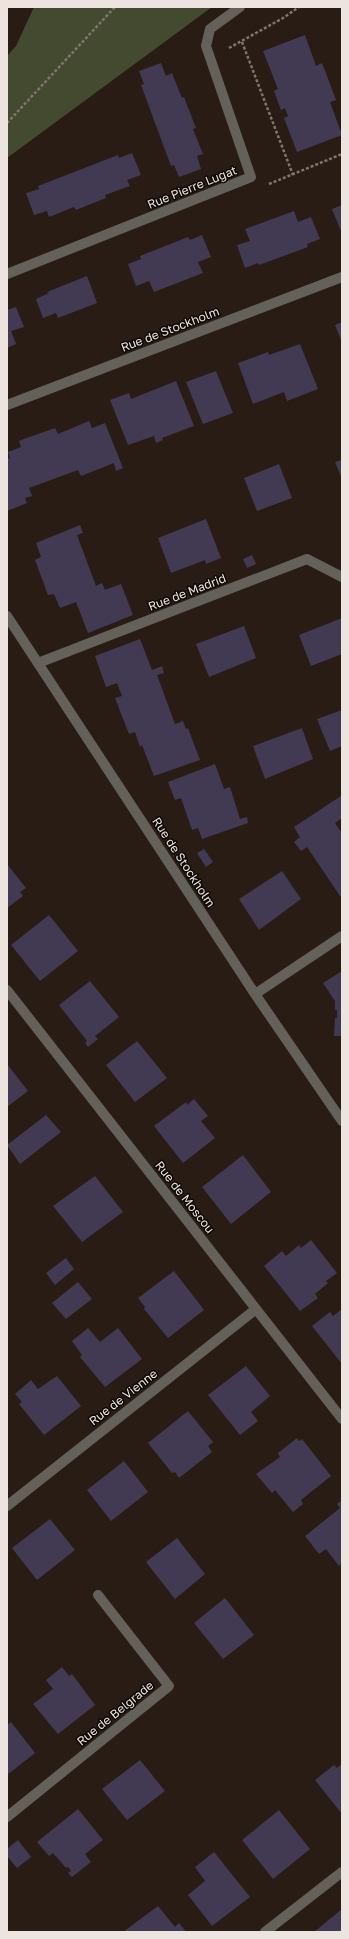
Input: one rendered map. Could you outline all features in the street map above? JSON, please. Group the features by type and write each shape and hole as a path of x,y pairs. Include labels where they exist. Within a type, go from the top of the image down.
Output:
{"street":[{"name":"Rue Pierre Lugat","path":"7,274 252,177 206,46 210,29 240,7"},
{"name":"Rue de Stockholm","path":"7,405 342,277"},
{"name":"Rue de Madrid","path":"38,663 307,559 342,577"},
{"name":"Rue de Stockholm","path":"7,616 255,994 342,1121"},
{"path":"255,994 342,936"},
{"name":"Rue de Moscou","path":"7,990 342,1419"},
{"name":"Rue de Vienne","path":"7,1506 256,1309"},
{"name":"Rue de Belgrade","path":"7,1817 169,1686 98,1595"},
{"path":"266,1932 342,1872"}],"path":[{"path":"7,123 115,7"},
{"path":"210,56 242,42 299,7"},
{"path":"242,42 293,175"}],"green space":[{"path":"34,7 212,7 7,158 7,56 16,46"}],"building":[{"path":"305,35 316,66 322,63 336,100 330,102 342,135 297,152 284,118 288,116 285,108 281,110 274,91 278,89 263,51"},
{"path":"161,63 166,76 172,73 182,98 184,97 196,128 193,129 203,154 197,156 201,169 179,177 174,165 171,166 141,85 144,84 139,71"},
{"path":"132,153 141,175 127,180 130,186 105,195 106,198 76,210 74,207 49,217 47,211 34,215 26,193 39,189 38,186 118,155 119,158"},
{"path":"342,205 342,230 341,231 332,209"},
{"path":"294,211 298,222 311,217 320,239 307,244 308,247 259,265 258,263 245,268 237,245 250,241 245,229"},
{"path":"202,235 211,257 198,262 203,273 154,292 149,281 136,286 128,264 141,259 140,256 188,237 190,240"},
{"path":"87,276 97,303 58,318 56,313 43,318 36,299 49,293 47,292"},
{"path":"16,307 24,327 11,331 16,344 7,348 7,310"},
{"path":"342,322 342,342 335,325"},
{"path":"300,344 318,389 287,401 284,392 253,404 238,363 268,352 269,355"},
{"path":"216,371 233,413 203,424 186,382"},
{"path":"176,381 194,426 162,438 163,440 156,443 154,436 128,445 110,400 129,393 131,399"},
{"path":"89,421 92,428 105,423 123,468 116,471 114,463 81,476 78,470 29,488 32,496 25,498 27,503 7,511 7,459 10,458 8,452 21,447 19,441 24,439 55,428 58,434"},
{"path":"342,460 342,479 335,462"},
{"path":"279,464 292,498 257,511 244,478"},
{"path":"206,519 221,558 206,564 205,560 171,573 158,538"},
{"path":"80,525 83,533 77,535 96,586 102,583 105,590 121,584 133,615 88,633 76,602 60,608 54,594 48,595 35,560 41,557 36,543"},
{"path":"252,555 256,564 247,568 243,559"},
{"path":"342,618 342,654 311,666 299,635"},
{"path":"244,626 256,658 209,677 196,644"},
{"path":"140,639 152,670 162,666 164,673 157,675 175,724 183,721 186,729 188,728 200,760 154,776 142,745 140,747 135,732 129,734 127,729 115,698 122,696 117,683 106,687 95,656"},
{"path":"342,710 342,746 330,751 317,719"},
{"path":"302,728 313,759 265,779 253,746"},
{"path":"215,764 224,789 230,787 240,819 247,817 248,823 202,839 198,828 192,830 181,798 175,800 168,782"},
{"path":"341,796 342,818 335,823 342,833 342,897 307,847 301,851 294,842 300,837 294,827"},
{"path":"204,849 213,862 206,867 197,853"},
{"path":"7,864 26,888 20,892 23,896 7,908"},
{"path":"282,871 301,899 259,930 239,899"},
{"path":"49,915 78,951 40,981 11,945"},
{"path":"342,971 342,1036 334,1036 337,1010 335,1010 335,1001 323,983"},
{"path":"90,981 119,1017 95,1036 98,1039 88,1047 85,1043 87,1041 59,1005"},
{"path":"137,1041 167,1078 135,1102 106,1065"},
{"path":"7,1064 28,1091 7,1107"},
{"path":"194,1099 208,1116 201,1121 215,1138 183,1163 154,1126 186,1102 187,1105"},
{"path":"46,1115 61,1132 20,1164 7,1145"},
{"path":"243,1155 271,1192 231,1224 202,1187"},
{"path":"95,1176 123,1212 82,1242 53,1206"},
{"path":"311,1240 337,1273 326,1281 328,1283 315,1294 318,1298 300,1311 264,1266 282,1251 286,1256 299,1245 301,1248"},
{"path":"66,1258 74,1269 55,1285 46,1273"},
{"path":"174,1271 204,1310 168,1338 144,1309 145,1307 138,1298"},
{"path":"78,1282 92,1299 66,1319 52,1303"},
{"path":"342,1309 342,1364 312,1326 330,1312 333,1316"},
{"path":"88,1328 100,1342 118,1328 142,1359 105,1387 80,1357 82,1355 72,1341"},
{"path":"246,1366 270,1396 251,1412 258,1421 240,1435 208,1395"},
{"path":"57,1376 81,1406 44,1435 19,1404 22,1402 15,1394 31,1380 38,1389"},
{"path":"188,1411 213,1442 208,1446 212,1452 179,1478 175,1472 172,1473 148,1443"},
{"path":"297,1438 299,1441 302,1439 331,1476 301,1500 303,1504 293,1512 275,1490 272,1493 256,1474 280,1457 278,1453"},
{"path":"124,1461 148,1492 111,1521 87,1490"},
{"path":"342,1500 342,1563 339,1566 326,1549 319,1554 305,1536 340,1508 337,1504"},
{"path":"50,1519 75,1550 37,1580 12,1548"},
{"path":"177,1538 205,1574 175,1599 146,1562"},
{"path":"225,1598 254,1635 223,1659 194,1623"},
{"path":"62,1667 69,1676 72,1674 95,1705 58,1734 33,1704 53,1689 46,1680"},
{"path":"11,1722 35,1753 7,1775 7,1725"},
{"path":"140,1760 165,1791 127,1820 102,1789"},
{"path":"342,1764 342,1814 315,1780 334,1765 337,1768"},
{"path":"78,1809 103,1840 85,1854 91,1862 72,1877 68,1873 71,1871 68,1867 66,1868 53,1853 49,1856 37,1842"},
{"path":"279,1810 310,1849 273,1879 242,1840"},
{"path":"18,1840 31,1857 17,1868 7,1856 7,1849"},
{"path":"214,1852 250,1897 212,1926 188,1895 205,1881 195,1867"},
{"path":"158,1906 175,1927 179,1923 186,1932 123,1932"},
{"path":"342,1909 342,1932 314,1932"}]}
